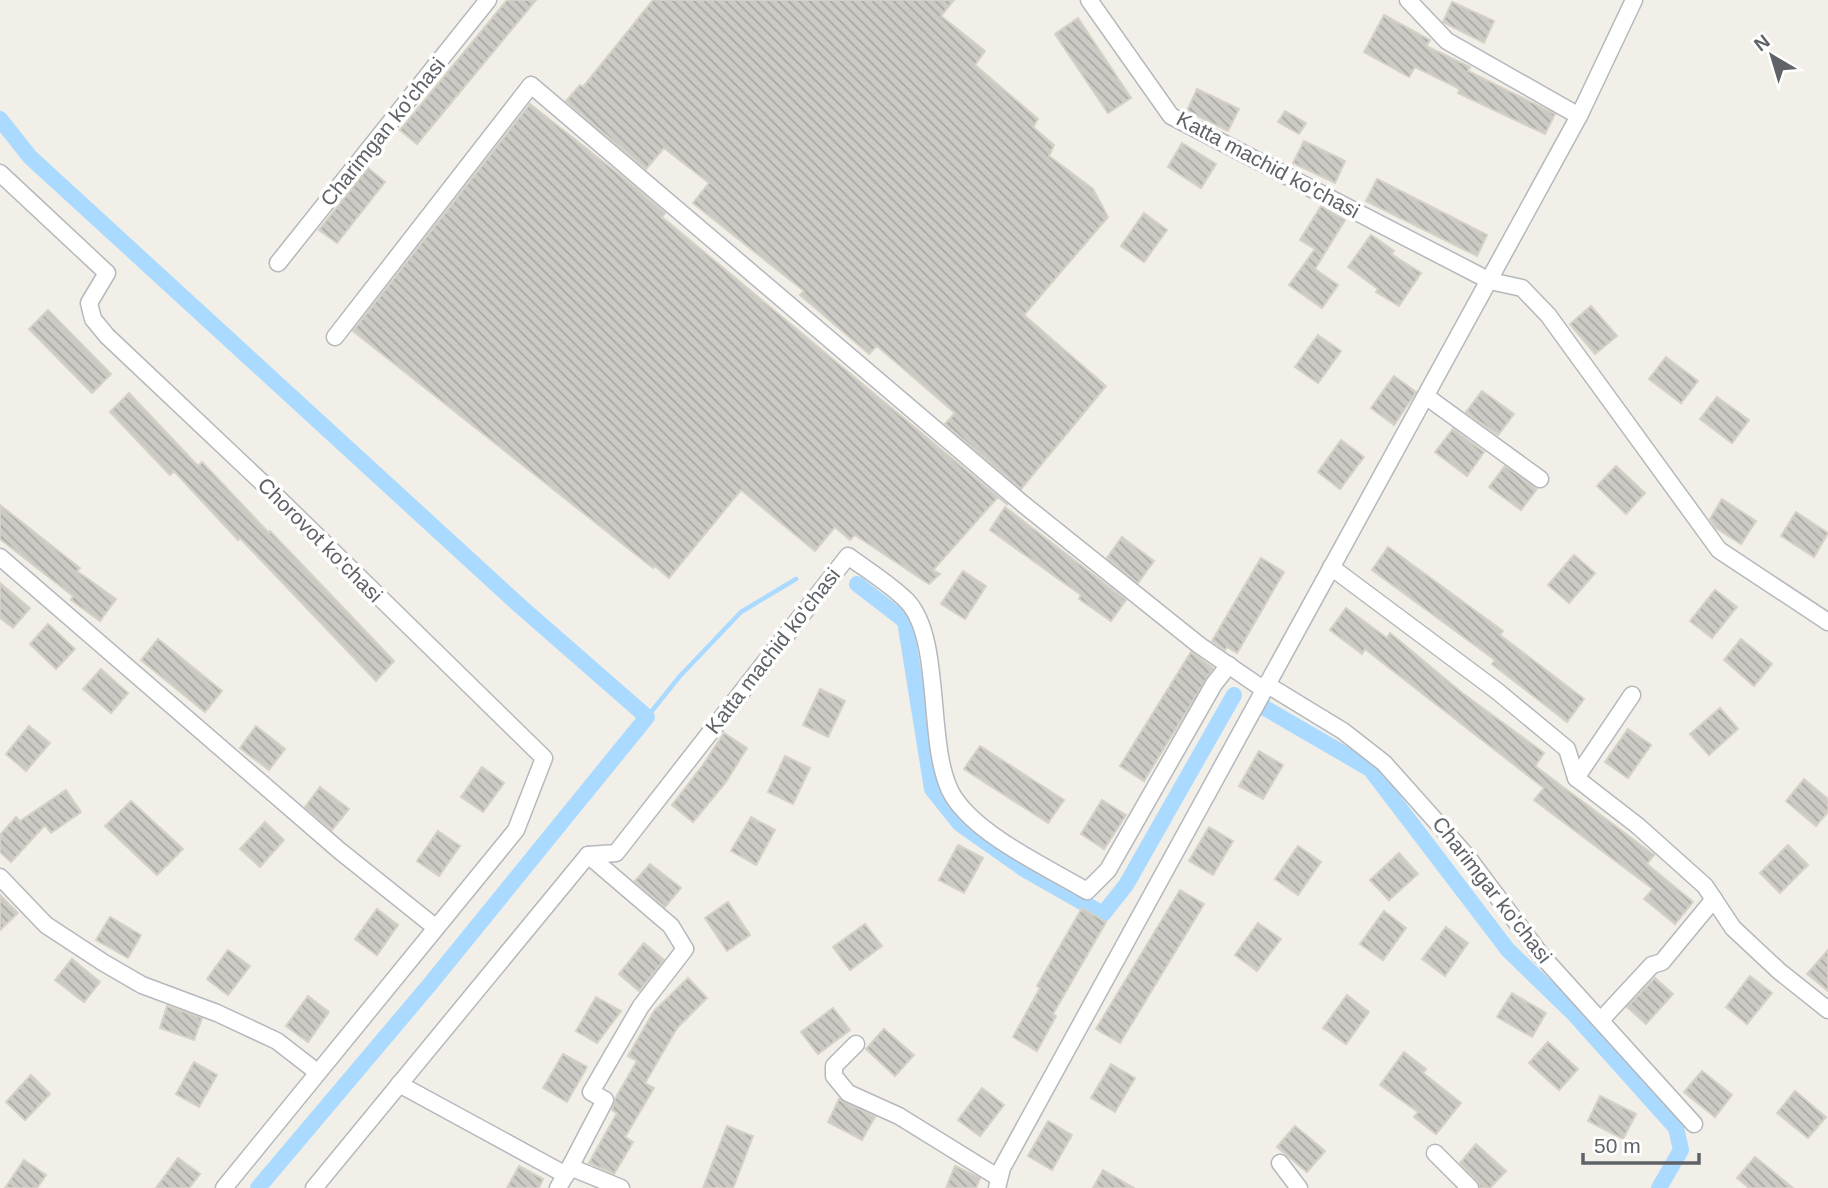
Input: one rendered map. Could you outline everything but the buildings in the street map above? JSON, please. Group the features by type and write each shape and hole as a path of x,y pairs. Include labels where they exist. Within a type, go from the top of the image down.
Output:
{"street":[{"name":"Charimgan ko'chasi","path":"278,263 488,0"},
{"name":"Katta machid ko'chasi","path":"1089,0 1171,116 1490,281 1522,288 1548,315 1718,550 1828,622"},
{"path":"1408,0 1447,41 1579,116"},
{"path":"856,1044 834,1066 834,1076 848,1093 899,1116 998,1183 1265,686 1427,397 1579,116 1633,0"},
{"path":"335,337 531,85 1023,504 1228,665 1265,686"},
{"name":"Chorovot ko'chasi","path":"0,173 107,273 89,303 93,319 107,336 271,490 544,758 516,830 224,1188"},
{"path":"1427,397 1541,479"},
{"name":"Katta machid ko'chasi","path":"588,855 615,853 848,556 908,602 919,622 930,671 942,761 953,796 979,824 1087,891 1108,870 1214,684 1228,665"},
{"path":"0,557 340,851 435,927"},
{"path":"1331,567 1497,691 1567,749 1576,778 1638,825 1705,886 1733,928 1779,971 1828,1010"},
{"name":"Charimgar ko'chasi","path":"1265,686 1343,731 1384,763 1466,855 1541,955 1694,1124"},
{"path":"1576,778 1632,695"},
{"path":"314,1188 588,855 671,926 685,949 641,1006 591,1091 605,1100 565,1177"},
{"path":"0,877 46,925 104,963 142,985 217,1013 277,1041 317,1072"},
{"path":"1601,1020 1652,965 1662,962 1714,898"},
{"path":"399,1084 565,1177 621,1188"},
{"path":"1435,1153 1470,1188"},
{"path":"1280,1163 1299,1188"}],"waterway":[{"path":"0,119 30,157 520,606 647,717 431,983 258,1188"},
{"path":"647,717 680,676 741,612 796,579"},
{"path":"857,584 905,621 932,789 960,824 1024,869 1103,914 1126,885 1234,695"},
{"path":"1265,708 1370,769 1508,950 1573,1013 1676,1128 1681,1150 1659,1188"}]}
